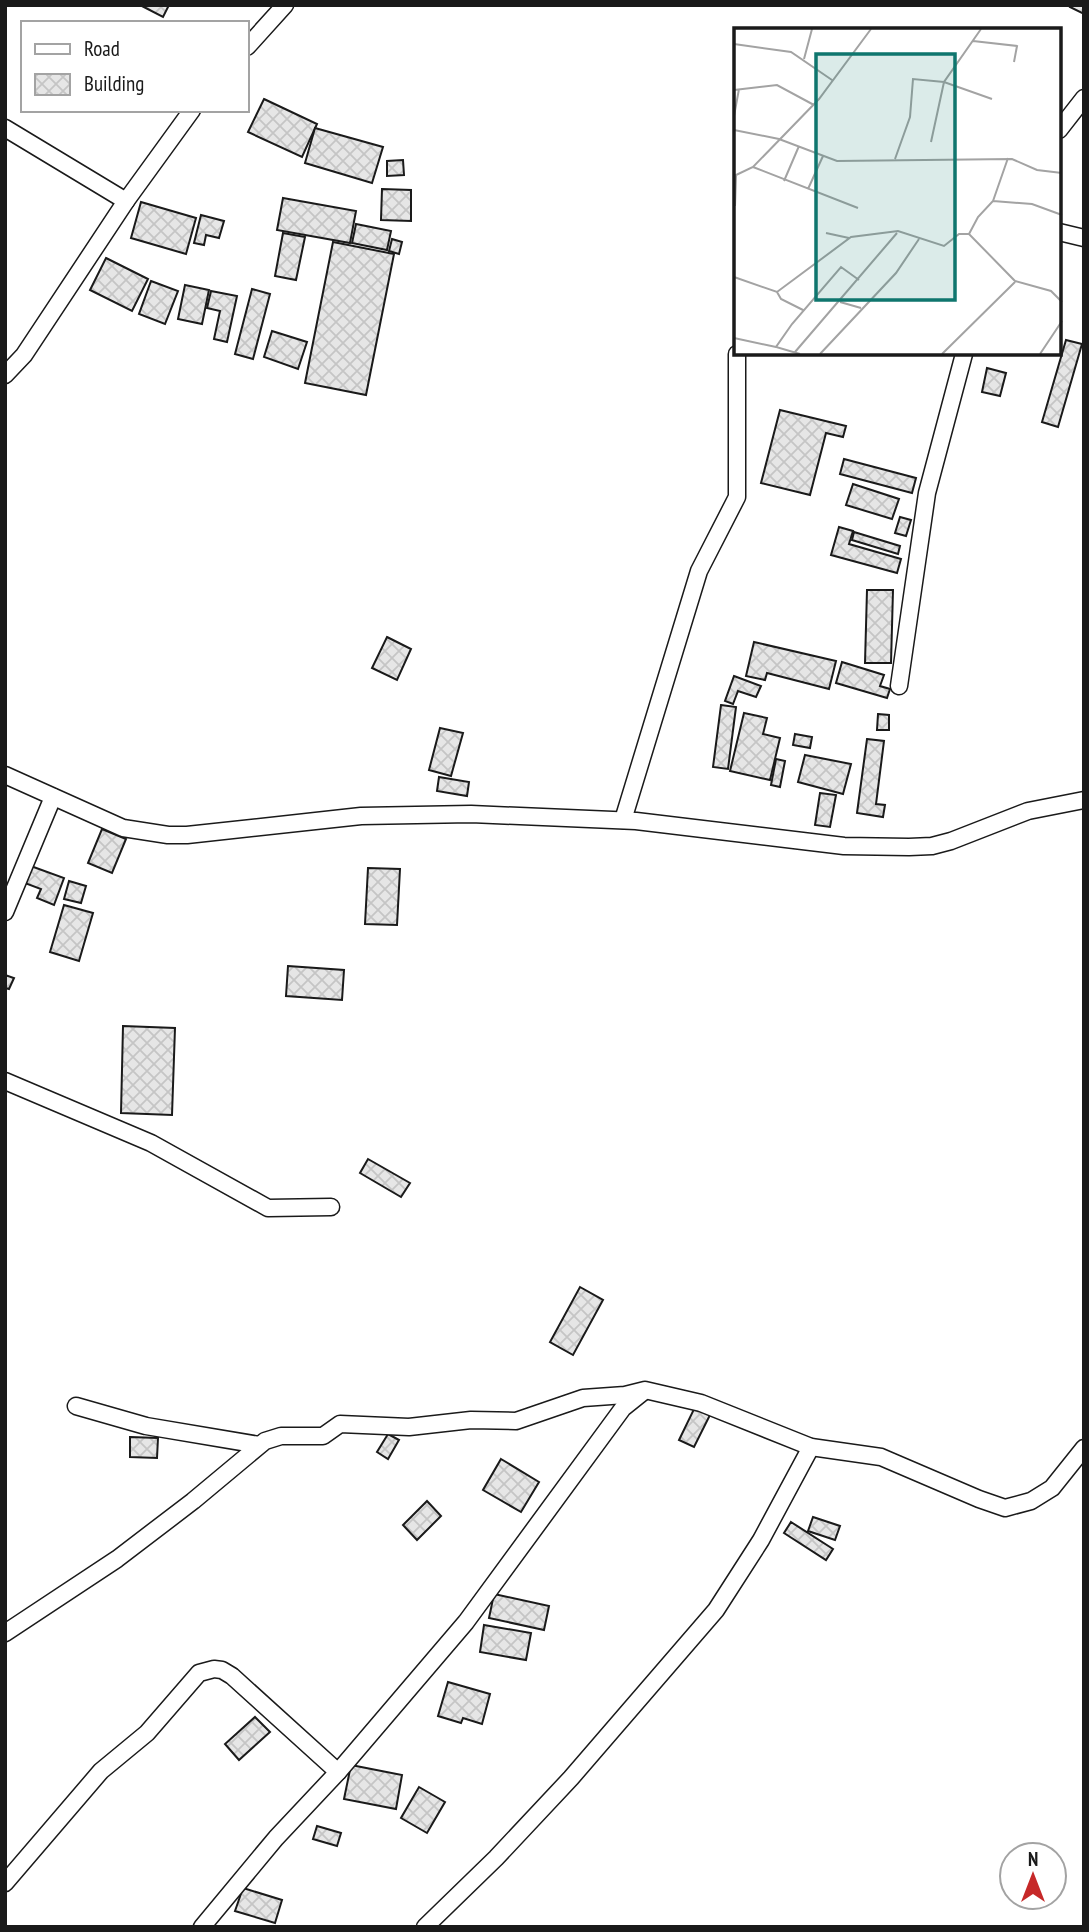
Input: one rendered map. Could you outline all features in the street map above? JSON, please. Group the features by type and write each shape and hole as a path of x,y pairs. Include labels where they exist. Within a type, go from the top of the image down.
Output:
{"street":[{"path":"248,46 285,5"},
{"path":"1061,127 1084,98"},
{"path":"5,375 24,355 126,201 191,112"},
{"path":"5,128 126,201"},
{"path":"1061,232 1084,238"},
{"path":"622,820 699,571 737,497 737,355"},
{"path":"900,686 927,493 964,355"},
{"path":"5,775 123,828 168,835 399,814 471,814 622,820 844,846 909,847 951,841 1028,811 1084,800"},
{"path":"5,912 53,797"},
{"path":"5,1081 151,1143 268,1208 331,1207"},
{"path":"202,1927 276,1838 338,1772 466,1622 623,1408 645,1390"},
{"path":"5,1633 117,1559 193,1501 259,1445 281,1436 323,1436 341,1424 409,1427 471,1420 516,1420 583,1398 625,1395 645,1390 701,1403 811,1447 881,1457 1005,1508 1031,1501 1052,1488 1084,1448"},
{"path":"76,1406 146,1426 259,1445"},
{"path":"425,1927 496,1858 571,1778 716,1609 761,1540 811,1447"},
{"path":"5,1883 101,1771 147,1733 199,1673 214,1669 232,1676 338,1772"}],"building":[{"path":"140,5 169,5 163,17"},
{"path":"1084,5 1084,14 1070,7"},
{"path":"264,99 317,124 302,157 248,132"},
{"path":"315,128 383,147 372,183 305,163"},
{"path":"403,160 404,175 387,176 387,161"},
{"path":"382,189 411,190 411,221 381,220"},
{"path":"283,198 356,211 350,243 277,230"},
{"path":"141,202 196,218 186,254 131,238"},
{"path":"201,215 224,221 219,238 206,235 204,245 194,243"},
{"path":"356,224 391,231 387,250 352,243"},
{"path":"283,233 305,237 296,280 275,276"},
{"path":"392,239 402,242 399,254 389,251"},
{"path":"333,242 394,254 366,395 305,383"},
{"path":"106,258 148,279 132,311 90,290"},
{"path":"151,281 178,291 165,324 139,314"},
{"path":"185,285 209,290 202,324 178,319"},
{"path":"252,289 270,294 253,359 235,354"},
{"path":"211,291 237,296 227,342 214,339 220,311 207,308"},
{"path":"272,331 307,342 298,369 264,357"},
{"path":"1066,340 1082,344 1058,427 1042,422"},
{"path":"987,368 1006,373 1000,396 982,392"},
{"path":"780,410 846,426 843,437 826,433 810,495 761,483"},
{"path":"844,459 916,478 912,493 840,474"},
{"path":"853,484 899,499 892,519 846,505"},
{"path":"900,517 911,520 906,536 895,533"},
{"path":"839,527 853,531 849,544 901,559 897,573 831,555"},
{"path":"854,532 900,546 898,554 852,540"},
{"path":"867,590 893,590 891,663 865,663"},
{"path":"387,637 411,649 397,680 372,668"},
{"path":"754,642 836,661 829,689 767,673 765,680 746,676"},
{"path":"842,662 884,675 880,686 890,689 887,698 836,683"},
{"path":"734,676 761,686 756,697 738,691 733,704 725,701"},
{"path":"721,705 736,707 728,769 713,767"},
{"path":"744,713 767,718 763,734 780,738 770,780 730,771"},
{"path":"878,714 889,715 889,730 877,730"},
{"path":"440,728 463,733 451,776 429,770"},
{"path":"795,734 812,737 810,748 793,745"},
{"path":"867,739 884,741 876,804 885,805 883,817 857,813"},
{"path":"805,755 851,764 843,794 798,782"},
{"path":"776,759 785,761 780,787 771,785"},
{"path":"439,777 469,782 467,796 437,791"},
{"path":"820,793 836,795 830,827 815,825"},
{"path":"102,829 126,839 112,873 88,863"},
{"path":"28,865 64,878 54,905 37,898 41,889 22,882"},
{"path":"368,868 400,869 397,925 365,924"},
{"path":"69,881 86,886 81,903 64,899"},
{"path":"64,905 93,913 79,961 50,952"},
{"path":"288,966 344,970 342,1000 286,996"},
{"path":"5,975 14,978 9,989 5,988"},
{"path":"123,1026 175,1028 172,1115 121,1113"},
{"path":"368,1159 410,1183 401,1197 360,1173"},
{"path":"580,1287 603,1300 573,1355 550,1342"},
{"path":"695,1407 710,1415 694,1447 679,1440"},
{"path":"388,1434 399,1440 388,1459 377,1452"},
{"path":"130,1437 158,1438 157,1458 130,1457"},
{"path":"501,1459 539,1482 521,1512 483,1490"},
{"path":"427,1501 441,1516 417,1540 403,1525"},
{"path":"813,1517 840,1526 835,1540 808,1531"},
{"path":"791,1522 833,1549 826,1560 784,1533"},
{"path":"494,1594 549,1606 544,1630 489,1618"},
{"path":"484,1625 531,1633 526,1660 480,1652"},
{"path":"448,1682 490,1694 482,1724 463,1718 461,1723 438,1716"},
{"path":"255,1717 270,1732 239,1760 225,1744"},
{"path":"351,1765 402,1775 396,1809 344,1799"},
{"path":"419,1787 445,1802 427,1833 401,1818"},
{"path":"317,1826 341,1833 337,1846 313,1839"},
{"path":"243,1888 282,1900 275,1923 235,1911"}]}
